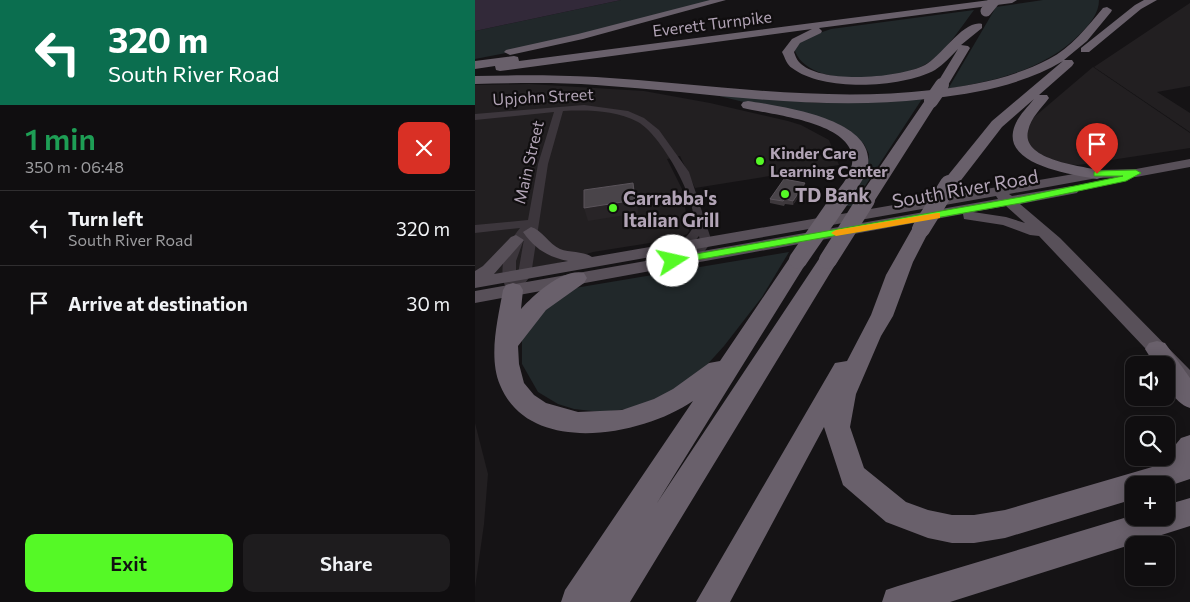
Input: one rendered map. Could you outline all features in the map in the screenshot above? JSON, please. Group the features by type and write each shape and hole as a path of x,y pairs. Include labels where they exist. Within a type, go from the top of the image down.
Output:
{"highway":[{"path":"475,59 579,37 721,0"},
{"path":"929,0 947,4"},
{"name":"Everett Turnpike","path":"475,65 978,0"},
{"path":"611,602 931,101 986,11 995,0"},
{"name":"Everett Turnpike","path":"475,70 947,4 1013,0"},
{"path":"712,602 903,262 930,222 949,184 997,124 1138,7 1152,0"},
{"path":"947,4 818,31 796,41 789,49 788,55 791,61 802,69 827,77 860,81 894,79 931,67 942,59 969,30 978,26"},
{"path":"1097,174 1048,164 1025,148 1019,139 1020,129 1029,112 1071,69 1077,56 1105,21 1108,5"},
{"path":"475,80 587,79 657,87 836,99 898,98 949,92 1013,78 1054,62 1082,40 1108,5"},
{"path":"577,602 736,353 841,198 856,174 860,161 856,146 839,129 802,116 657,87"},
{"path":"903,262 882,316 870,336 844,394 837,427 853,476 897,512 928,524 974,529 1005,524 1125,488"},
{"path":"508,344 519,326 540,301 577,278"},
{"path":"515,281 507,370 512,386 527,404 547,416 571,422 620,422 655,411 679,399 698,386 736,353"},
{"path":"1157,349 1190,398"},
{"path":"1165,476 1178,472 1190,446"},
{"path":"898,602 1190,512"}],"main road":[{"name":"South River Road","path":"475,297 515,281 605,260 689,252 930,222 1009,196 1097,174 1136,173 1190,163"},
{"name":"South River Road","path":"475,283 577,278 689,252 705,242 1123,179 1136,173"},
{"path":"1009,196 1190,383"},
{"path":"930,222 980,217 1007,221 1053,241"},
{"path":"475,278 489,270 526,231 542,246 557,255 605,260"}],"street":[{"name":"Upjohn Street","path":"475,117 559,110 609,110 641,120 656,132 681,166 692,190 700,222 705,232 705,242"},
{"name":"Main Street","path":"515,281 526,231 559,110"},
{"path":"689,252 700,222"},
{"path":"475,229 526,231"}],"shaded area":[{"path":"475,0 621,0 475,31"},
{"path":"621,0 719,0 516,51 475,59 475,31"},
{"path":"1043,0 1099,0 1099,5 1096,14 1081,33 1067,46 1036,65 984,82 948,89 996,7"},
{"path":"1190,3 1190,86 1157,92 1190,113 1190,132 1094,67"},
{"path":"974,10 938,55 919,68 901,73 857,78 835,76 816,71 802,62 794,48 802,39 831,29"},
{"path":"1093,67 1190,133 1190,148 1078,165 1062,164 1045,158 1030,148 1023,130 1026,124"},
{"path":"529,84 644,91 710,103 788,121 801,125 829,140 839,165 695,188 680,156 667,159 682,189 689,231 687,234 675,239 593,252 558,263 475,278 475,85"},
{"path":"707,93 818,103 922,99 852,206 843,206 867,170 869,154 864,144 842,126"},
{"path":"789,252 762,297 724,346 705,367 657,402 629,409 601,412 574,409 558,404 538,392 522,364 522,340 529,321 569,289"},
{"path":"475,423 488,474 484,524 475,588"}],"building":[{"name":"TD Bank","path":"784,179 805,183 793,201 770,199"},
{"path":"633,183 635,200 584,208 584,190"}],"slow traffic":[{"path":"836,233 937,215"}],"place":[{"name":"Kinder Care Learning Center","path":"760,161"},
{"name":"TD Bank","path":"785,194"},
{"name":"Carrabba's Italian Grill","path":"613,208"}],"route":[{"path":"673,261 1021,200 1123,179 1136,173 1097,174"}]}
